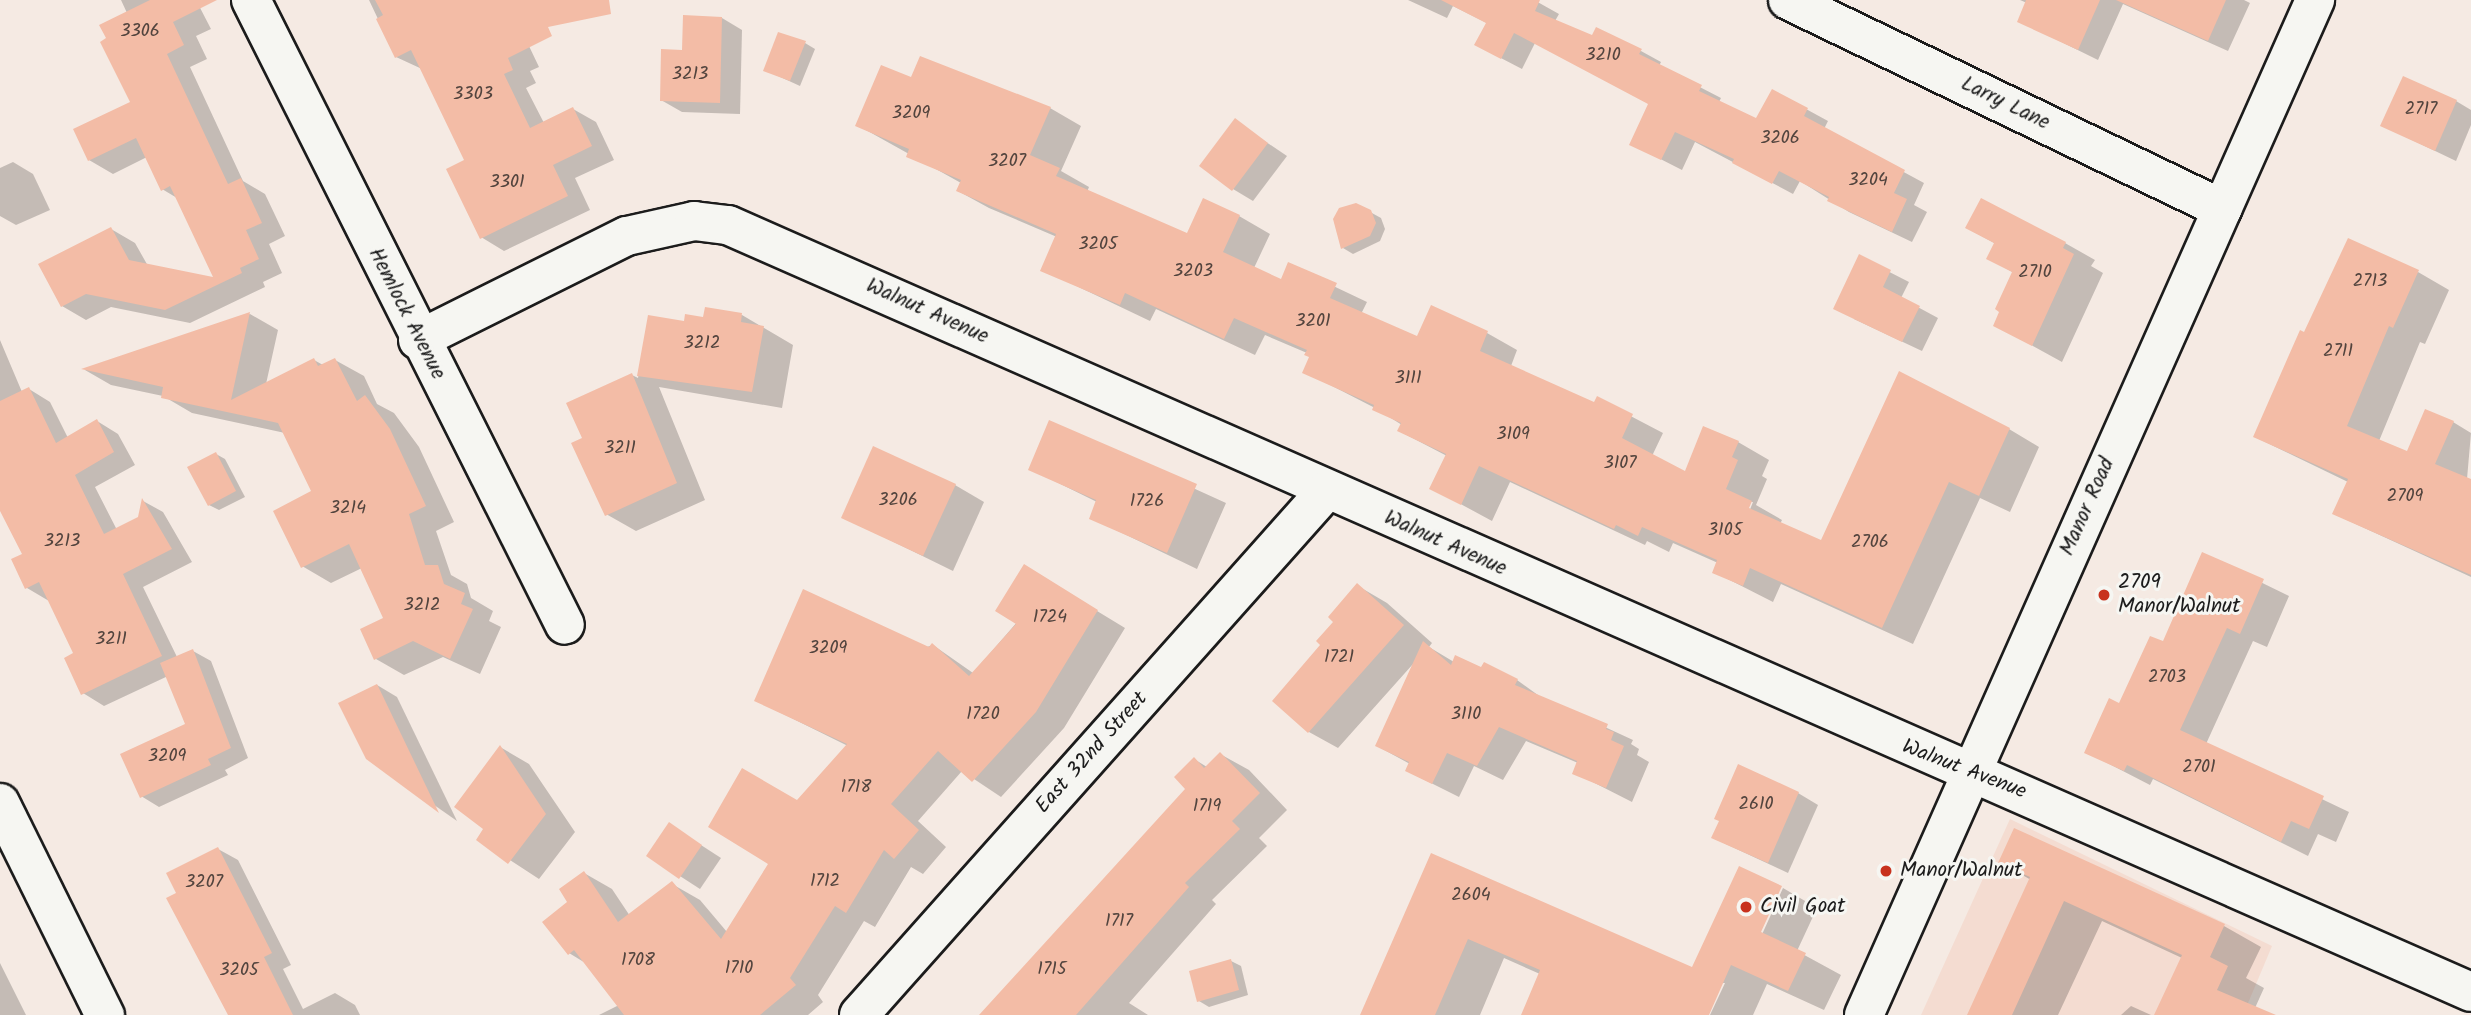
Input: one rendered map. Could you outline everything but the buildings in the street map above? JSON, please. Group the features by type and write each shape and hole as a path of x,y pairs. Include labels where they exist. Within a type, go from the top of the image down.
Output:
{"street":[{"name":"Hemlock Avenue","path":"251,0 418,340 565,625"},
{"name":"Larry Lane","path":"1788,0 2222,209"},
{"name":"Manor Road","path":"1864,1015 1969,772 2315,0"},
{"name":"Walnut Avenue","path":"418,340 627,236 694,221 728,225 1326,491 2471,992"},
{"name":"East 32nd Street","path":"859,1015 1326,491"},
{"path":"0,803 105,1015"}],"shaded area":[{"path":"2010,819 2272,946 2243,1015 1921,1015"}],"place":[{"name":"2709 Manor/Walnut","path":"2104,595"},
{"name":"Manor/Walnut","path":"1886,871"},
{"name":"Civil Goat","path":"1746,907"}]}
